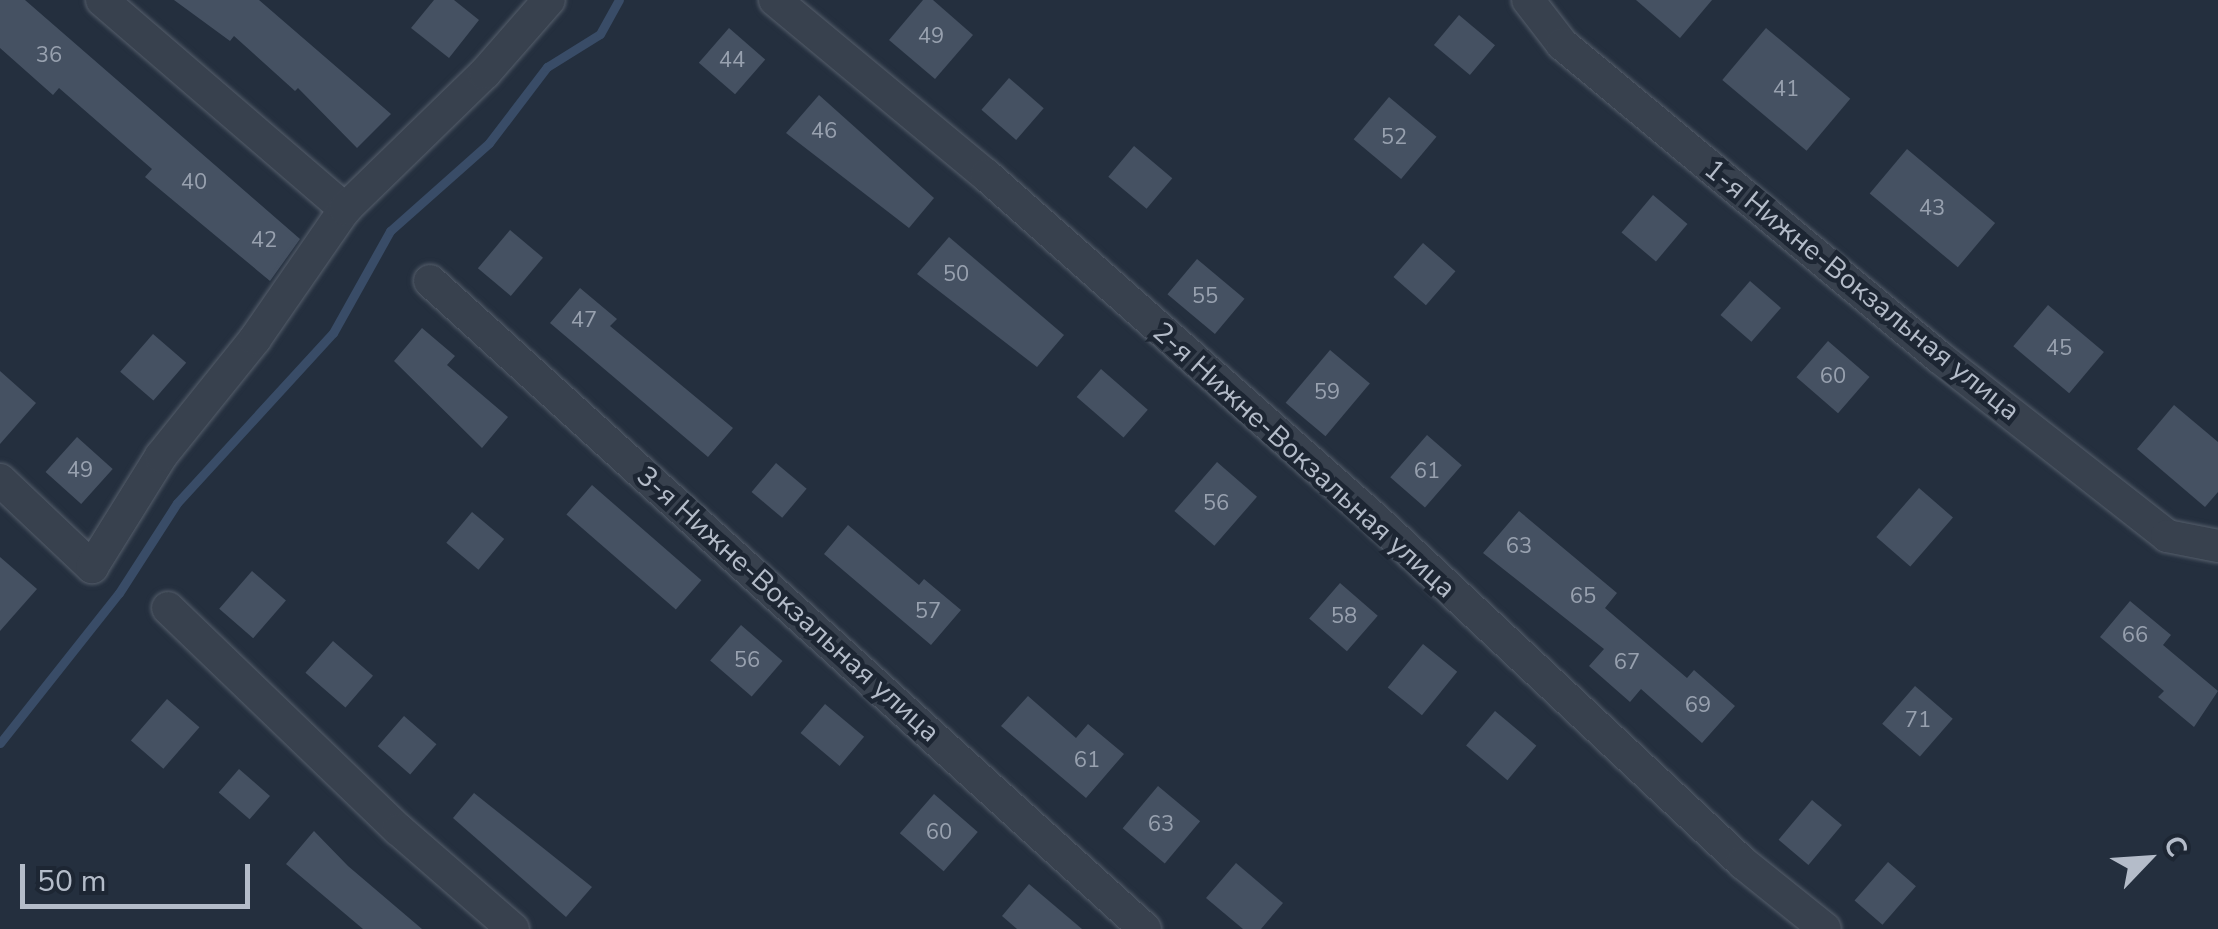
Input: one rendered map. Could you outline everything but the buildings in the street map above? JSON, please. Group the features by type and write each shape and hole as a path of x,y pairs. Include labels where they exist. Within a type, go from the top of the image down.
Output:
{"street":[{"path":"102,0 346,208"},
{"path":"0,480 92,567 161,456 255,338 346,208 486,74 549,0"},
{"name":"2-я Нижне-Вокзальная улица","path":"774,0 986,175 1375,519 1742,863 1825,929"},
{"name":"1-я Нижне-Вокзальная улица","path":"1528,0 1562,44 1954,369 2166,536 2218,546"},
{"name":"3-я Нижне-Вокзальная улица","path":"430,281 1145,929"},
{"path":"168,608 399,830 513,929"}],"waterway":[{"path":"0,743 119,593 177,503 333,333 390,231 489,143 547,67 600,34 619,0"}]}
